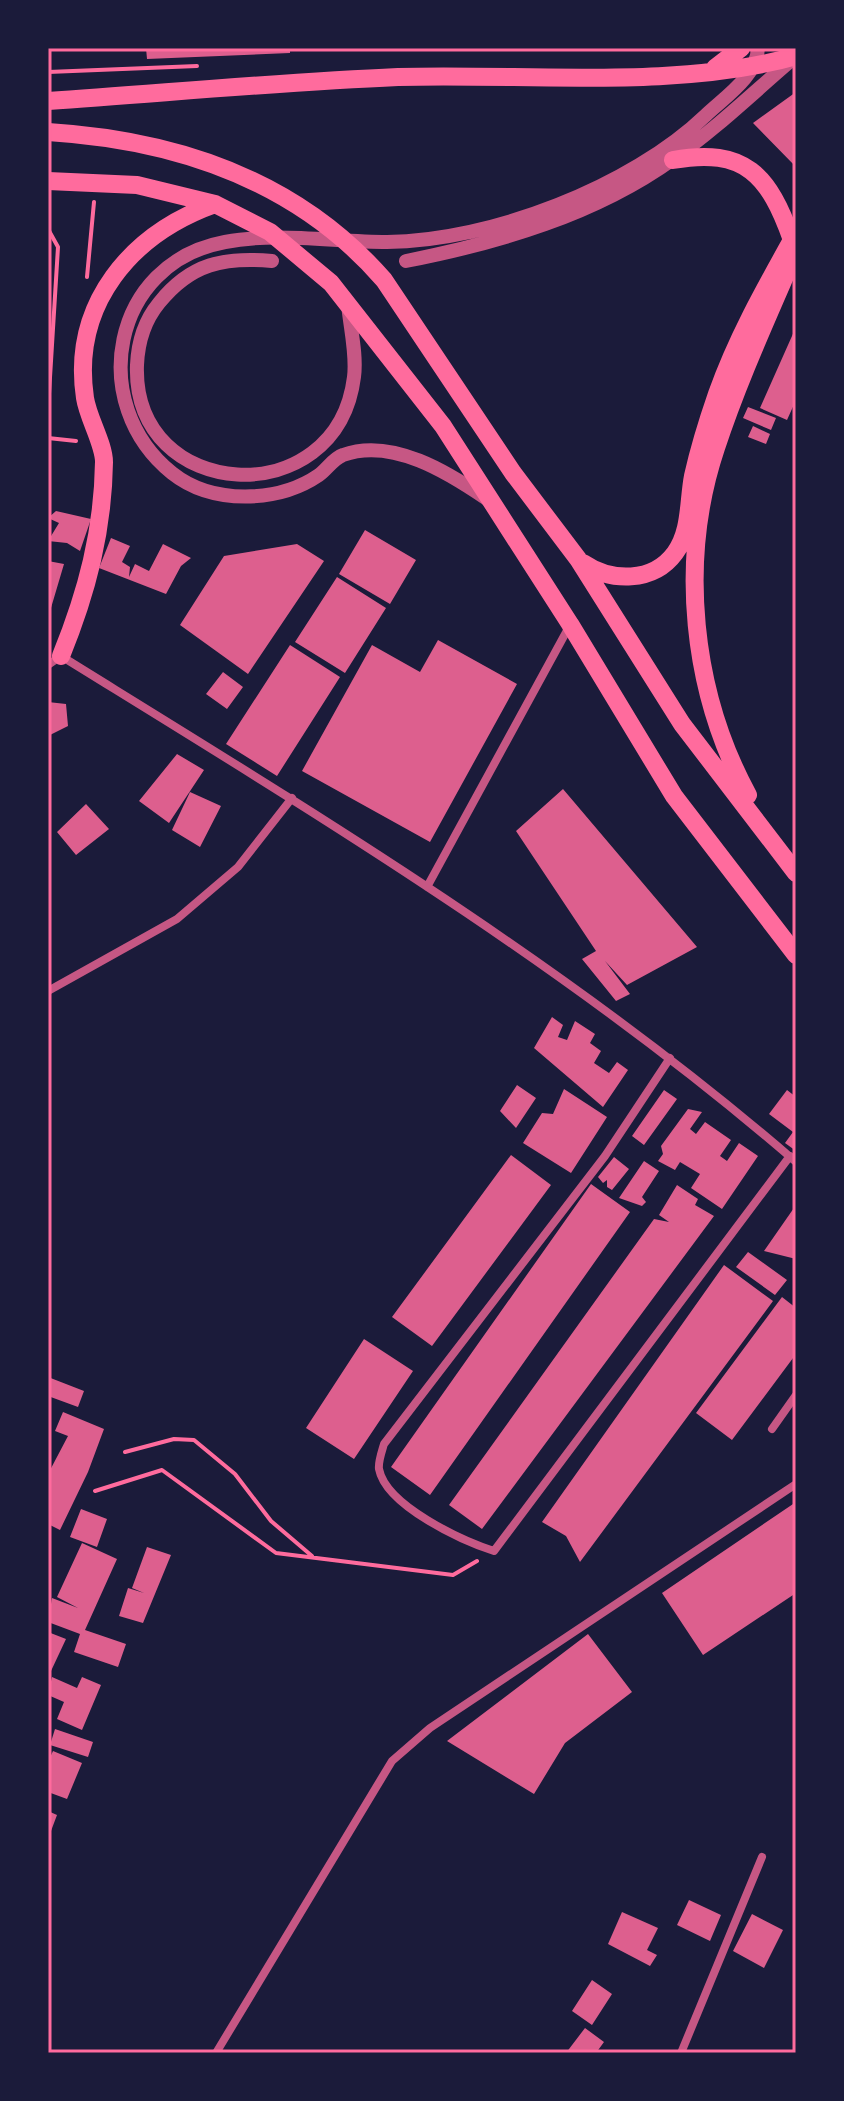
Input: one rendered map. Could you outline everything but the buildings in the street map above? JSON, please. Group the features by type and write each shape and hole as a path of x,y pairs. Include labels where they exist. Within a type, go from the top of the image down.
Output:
{"highway":[{"path":"705,71 719,67 741,48"},
{"path":"48,101 398,77 754,68 796,55"},
{"path":"48,132 104,135 162,146 218,164 271,189 322,220 365,258 401,304 513,473 578,559 682,724 796,873"},
{"path":"578,559 595,571 615,578 637,577 656,569 673,556 685,538 693,476 717,394 750,315 792,240 780,205 762,179 736,161 705,154 673,160"},
{"path":"48,181 137,185 215,204 247,217 313,264 443,426 570,624 674,796 796,955"},
{"path":"54,660 81,608 94,559 102,508 104,456 91,427 83,365 98,303 113,275 133,251 171,223 215,204"},
{"path":"776,847 731,764 708,688 693,578 705,488 715,450 796,251"}],"street":[{"path":"491,502 440,468 382,453 341,455 318,475 291,489 262,496 231,496 202,489 175,476 143,443 123,403 119,373 122,342 131,314 147,288 169,267 195,251 224,242 391,242 417,239 517,218 577,196 635,168 688,132 754,68 758,48"},
{"path":"406,261 462,250 558,219 623,189 673,160 796,55 788,48"},
{"path":"272,261 237,258 202,267 173,286 150,313 138,347 137,382 147,416 168,445 196,466 230,476 265,475 299,463 326,441 345,411 354,376 348,304"},
{"path":"427,887 570,624"},
{"path":"54,660 292,798 427,887 670,1058 771,1137 793,1159 494,1551 455,1536 423,1517 390,1491 379,1469 384,1444 605,1156 670,1058"},
{"path":"48,991 177,919 238,867 292,798"},
{"path":"772,1429 796,1395"},
{"path":"216,2053 392,1761 430,1728 796,1484"},
{"path":"681,2053 762,1857"}],"path":[{"path":"48,410 58,247 49,228"},
{"path":"125,1452 174,1439 194,1440 235,1474 271,1521 314,1558"},
{"path":"95,1491 162,1470 276,1553 453,1575 494,1551"}]}
